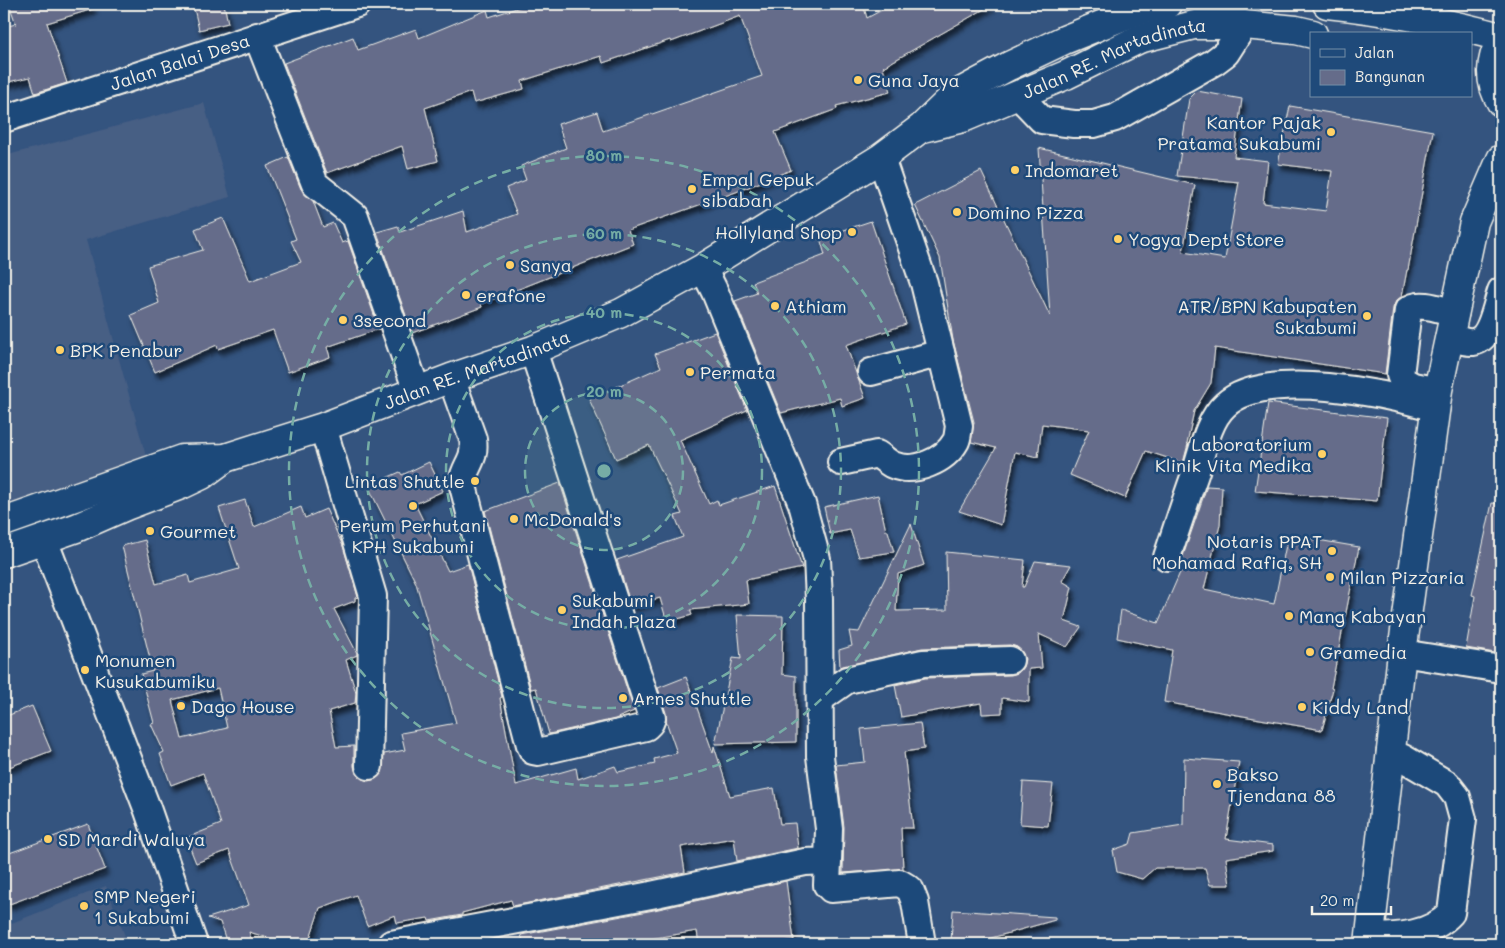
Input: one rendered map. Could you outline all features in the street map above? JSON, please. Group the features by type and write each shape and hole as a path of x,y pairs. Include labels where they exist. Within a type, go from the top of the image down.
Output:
{"main road":[{"name":"Jalan RE. Martadinata","path":"10,517 182,459 225,458 323,427 451,378 533,350 621,312 703,268 881,158 921,128 955,94 1064,40 1131,13 1167,4"},
{"path":"1327,4 1450,23 1501,38 1495,50 1488,85"},
{"name":"Jalan RE. Martadinata","path":"921,128 963,118 1066,75 1139,39 1194,25 1244,25 1296,30 1310,33"},
{"path":"1370,941 1402,653 1437,399 1474,222 1501,159"},
{"name":"Jalan RE. Martadinata","path":"4,553 44,540 181,485 202,475 225,458"}],"street":[{"name":"Jalan Balai Desa","path":"4,119 357,4"},
{"path":"1018,95 1042,120 1074,124 1094,124 1115,118 1214,62 1226,53 1244,25"},
{"path":"257,36 315,184 354,216 417,391"},
{"path":"841,462 877,454 893,465 915,468 933,461 950,450 957,439 959,426 924,283 881,158"},
{"path":"703,268 716,292 802,504 817,559 820,756 828,829 828,885 830,889 900,883 910,889 915,902 922,944"},
{"path":"1437,399 1402,380 1400,375 1408,310 1411,307 1425,306 1452,325 1471,342 1481,340 1488,331 1501,291"},
{"path":"451,378 473,439 474,457 464,471 462,482 530,745 533,750 538,752 646,727 652,718 533,350"},
{"path":"871,372 941,354"},
{"path":"1167,557 1210,427 1224,405 1246,392 1276,386 1307,386 1402,398 1437,399"},
{"path":"323,427 373,596 369,766"},
{"path":"44,540 147,808 194,944"},
{"path":"1402,653 1501,669"},
{"path":"820,699 847,680 923,663 1010,660"},
{"path":"1370,941 1425,931 1443,922 1451,913 1462,819 1457,797 1447,784 1403,758 1390,753"},
{"path":"391,944 453,939 805,862 828,861"}],"shaded area":[{"name":"BPK Penabur","path":"204,103 230,197 86,240 147,460 55,491 13,503 4,501 4,156"},
{"name":"SMP Negeri 1 Sukabumi","path":"106,886 128,944 4,944 4,926"}],"building":[{"path":"9,4 92,4 93,9 47,23 67,83 35,93 30,77 4,83 4,27 16,24"},
{"path":"193,4 224,4 228,23 199,30"},
{"path":"529,4 795,4 797,9 813,4 863,4 867,18 893,4 993,4 883,67 890,92 836,106 837,109 775,132 791,170 736,192 628,230 633,244 481,304 482,307 412,333 377,232 398,226 400,232 463,211 467,232 517,214 506,188 526,180 521,166 566,148 558,124 597,112 603,131 762,76 740,16 671,42 670,40 603,63 601,56 522,81 524,89 474,103 471,92 425,108 438,161 408,169 402,146 327,173 284,63 353,37 358,50 416,29 419,38 487,10 489,17"},
{"path":"1197,91 1242,99 1234,157 1268,161 1263,203 1326,211 1332,171 1278,164 1290,106 1433,131 1408,270 1402,296 1396,301 1393,308 1385,374 1215,348 1211,383 1194,411 1183,463 1146,451 1125,498 1070,475 1089,430 1042,424 1038,457 1015,452 1001,525 959,511 996,448 971,442 974,422 953,340 940,258 915,205 981,171 1050,316 1039,148 1195,185 1183,252 1225,259 1239,182 1177,176 1189,99"},
{"path":"288,157 301,189 313,201 323,227 333,223 342,243 348,241 379,329 327,347 330,357 288,372 273,330 218,349 217,345 155,372 131,315 159,303 148,266 203,250 195,229 223,218 250,281 301,262 291,241 296,239 267,166"},
{"path":"871,221 906,324 846,345 865,398 842,406 840,398 781,413 735,301 757,293 753,282 825,255 820,238"},
{"path":"715,332 747,410 680,440 709,504 717,500 719,505 775,486 802,568 746,580 749,604 690,610 692,615 667,622 660,598 631,606 617,560 683,537 675,516 682,514 649,445 616,459 589,399 661,367 655,354"},
{"name":"Laboratorium Klinik Vita Medika","path":"1268,403 1387,418 1377,501 1255,491"},
{"path":"429,462 443,491 415,504 448,571 468,564 502,697 500,698 516,785 576,768 578,779 615,766 618,772 655,764 654,759 677,753 666,721 666,713 658,688 686,677 713,753 714,746 730,796 774,788 780,824 795,823 798,848 737,861 734,838 681,847 685,872 513,906 511,900 462,913 462,915 429,921 428,918 397,923 395,915 367,926 356,895 320,908 308,944 288,944 249,932 253,944 227,944 220,922 208,918 249,905 229,850 196,863 186,838 221,824 203,773 171,785 160,754 164,752 151,724 154,723 141,674 153,671 122,546 145,540 156,584 188,575 190,583 239,569 219,508 245,500 254,527 301,507 305,518 326,509 343,546 358,597 355,598 355,601 334,609 357,653 357,655 346,660 356,693 355,703 329,711 336,747 354,746 356,774 368,781 376,779 382,773 384,754 405,750 401,733 456,723 416,583 368,486 400,472 402,475","holes":["218,688 227,728 182,739 172,700"]},
{"name":"Sukabumi Indah Plaza","path":"560,483 634,711 615,719 549,734 536,688 531,689 485,511"},
{"path":"1207,486 1222,487 1220,525 1204,589 1274,604 1288,535 1359,547 1331,688 1333,689 1322,730 1164,702 1172,650 1117,638 1121,610 1158,623 1182,568 1178,566"},
{"path":"878,495 886,531 888,531 894,552 859,557 850,530 830,534 824,507"},
{"path":"1492,503 1501,504 1501,654 1466,648 1475,596 1472,595"},
{"path":"911,524 924,565 898,574 896,611 947,610 946,552 1025,560 1022,587 1024,587 1035,561 1071,565 1062,581 1072,587 1064,621 1081,627 1067,647 1039,634 1042,668 1029,669 1029,702 1002,698 1002,713 982,714 981,703 901,717 895,685 925,678 1011,675 1018,673 1023,667 1025,659 1017,647 1010,645 922,648 840,667 839,650 852,646 849,631 859,632"},
{"path":"737,615 783,616 782,674 796,676 796,742 715,744 733,658 741,659"},
{"path":"32,706 51,751 4,769 4,717"},
{"path":"920,723 924,749 904,752 913,828 901,828 903,869 843,873 844,827 836,765 865,762 861,729"},
{"path":"1184,758 1239,762 1226,839 1273,845 1273,851 1226,858 1230,885 1210,885 1205,868 1155,868 1142,879 1117,872 1113,850 1130,844 1133,833 1183,825"},
{"path":"1023,782 1053,784 1048,826 1020,824"},
{"path":"88,824 105,869 4,906 4,855"},
{"path":"786,881 794,940 771,944 699,944 697,931 650,939 651,944 524,944 521,935 654,910"},
{"path":"953,910 1055,917 1055,920 970,944 964,944 951,941"}],"place":[{"name":"Guna Jaya","path":"858,80"},
{"name":"Kantor Pajak Pratama Sukabumi","path":"1331,132"},
{"name":"Indomaret","path":"1015,170"},
{"name":"Empal Gepuk sibabah","path":"692,189"},
{"name":"Domino Pizza","path":"957,212"},
{"name":"Hollyland Shop","path":"852,232"},
{"name":"Yogya Dept Store","path":"1118,239"},
{"name":"Sanya","path":"510,265"},
{"name":"erafone","path":"466,295"},
{"name":"Athiam","path":"775,306"},
{"name":"ATR/BPN Kabupaten Sukabumi","path":"1367,316"},
{"name":"3second","path":"343,320"},
{"name":"BPK Penabur","path":"60,350"},
{"name":"Permata","path":"690,372"},
{"name":"Laboratorium Klinik Vita Medika","path":"1322,454"},
{"name":"Lintas Shuttle","path":"475,481"},
{"name":"Perum Perhutani KPH Sukabumi","path":"413,506"},
{"name":"McDonald's","path":"514,519"},
{"name":"Gourmet","path":"150,531"},
{"name":"Notaris PPAT Mohamad Rafiq, SH","path":"1332,551"},
{"name":"Milan Pizzaria","path":"1330,577"},
{"name":"Sukabumi Indah Plaza","path":"562,610"},
{"name":"Mang Kabayan","path":"1289,616"},
{"name":"Gramedia","path":"1310,652"},
{"name":"Monumen Kusukabumiku","path":"85,670"},
{"name":"Arnes Shuttle","path":"623,698"},
{"name":"Dago House","path":"181,706"},
{"name":"Kiddy Land","path":"1302,707"},
{"name":"Bakso Tjendana 88","path":"1217,784"},
{"name":"SD Mardi Waluya","path":"48,839"},
{"name":"SMP Negeri 1 Sukabumi","path":"84,906"}]}
